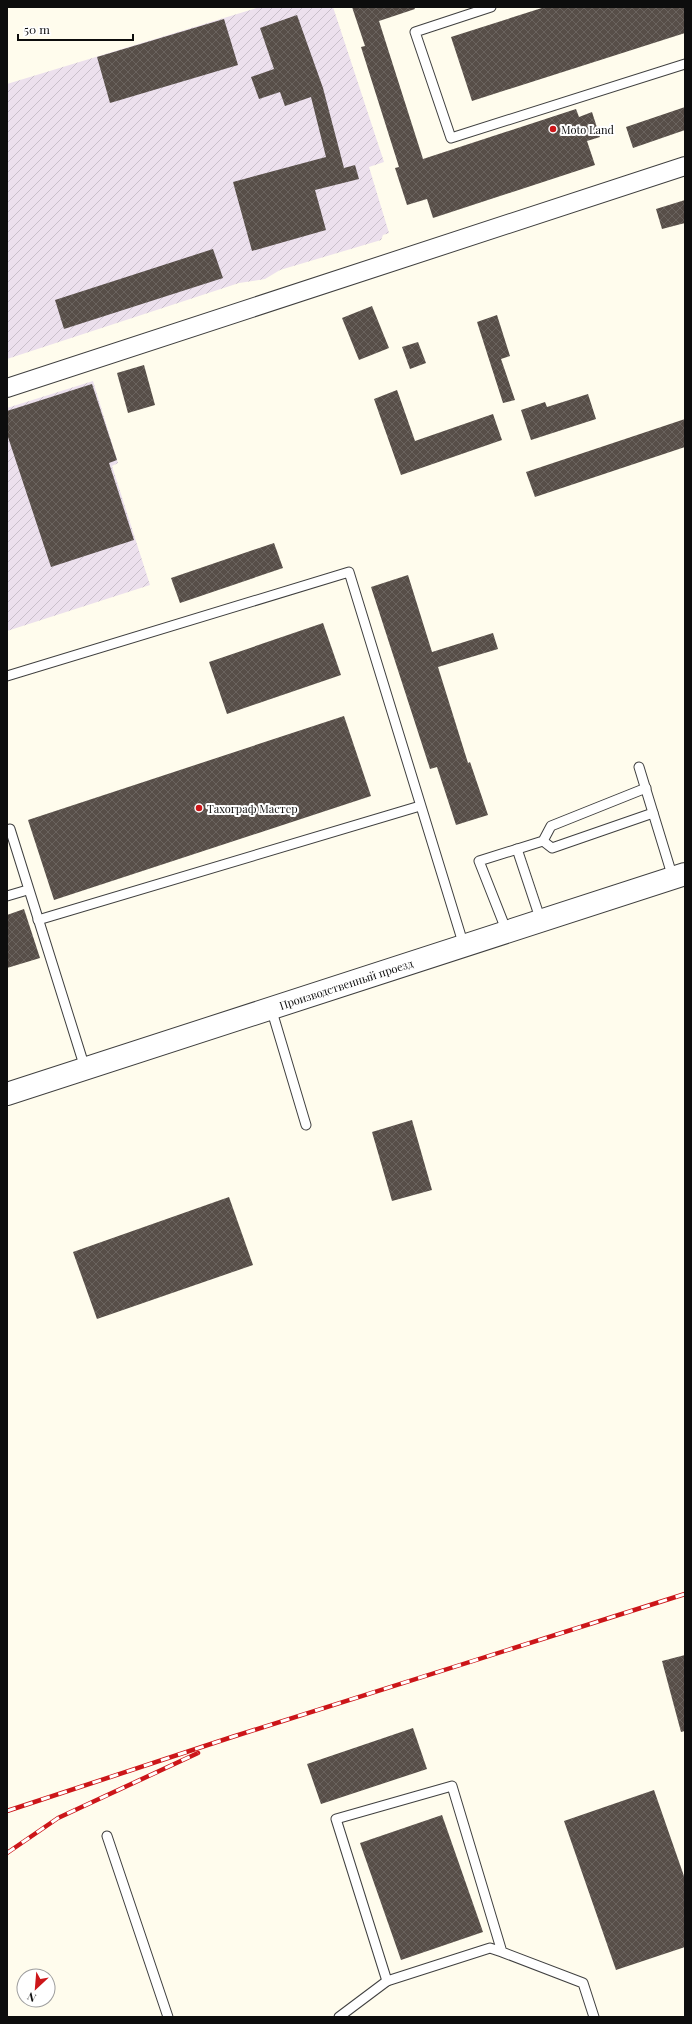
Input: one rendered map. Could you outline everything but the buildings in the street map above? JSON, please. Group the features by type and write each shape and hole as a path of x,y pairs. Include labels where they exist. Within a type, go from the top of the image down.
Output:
{"street":[{"path":"7,388 685,166"},
{"name":"Производственный проезд","path":"7,1094 679,876"}],"lane":[{"path":"490,7 415,32 451,138 685,64"},
{"path":"7,676 349,572 464,946"},
{"path":"639,767 653,813 679,876"},
{"path":"507,932 479,861 543,841 551,826 646,788"},
{"path":"38,920 420,806"},
{"path":"543,841 552,848 653,813"},
{"path":"7,830 10,829 86,1068"},
{"path":"517,849 541,921"},
{"path":"7,896 24,891"},
{"path":"271,1008 306,1125"},
{"path":"387,1981 336,1819 452,1786 502,1952"},
{"path":"107,1836 168,2017"},
{"path":"339,2017 387,1981 490,1948 583,1983 594,2017"}],"shaded area":[{"path":"260,7 333,7 384,162 369,167 389,233 383,235 381,240 280,270 265,279 239,283 7,359 7,84"},
{"path":"93,381 118,463 112,466 150,585 7,631 7,408"}],"railway":[{"path":"7,1811 232,1737 685,1594"},
{"path":"7,1853 58,1818 198,1753"}],"place":[{"name":"Moto Land","path":"553,129"},
{"name":"Тахограф Мастер","path":"199,808"}]}
